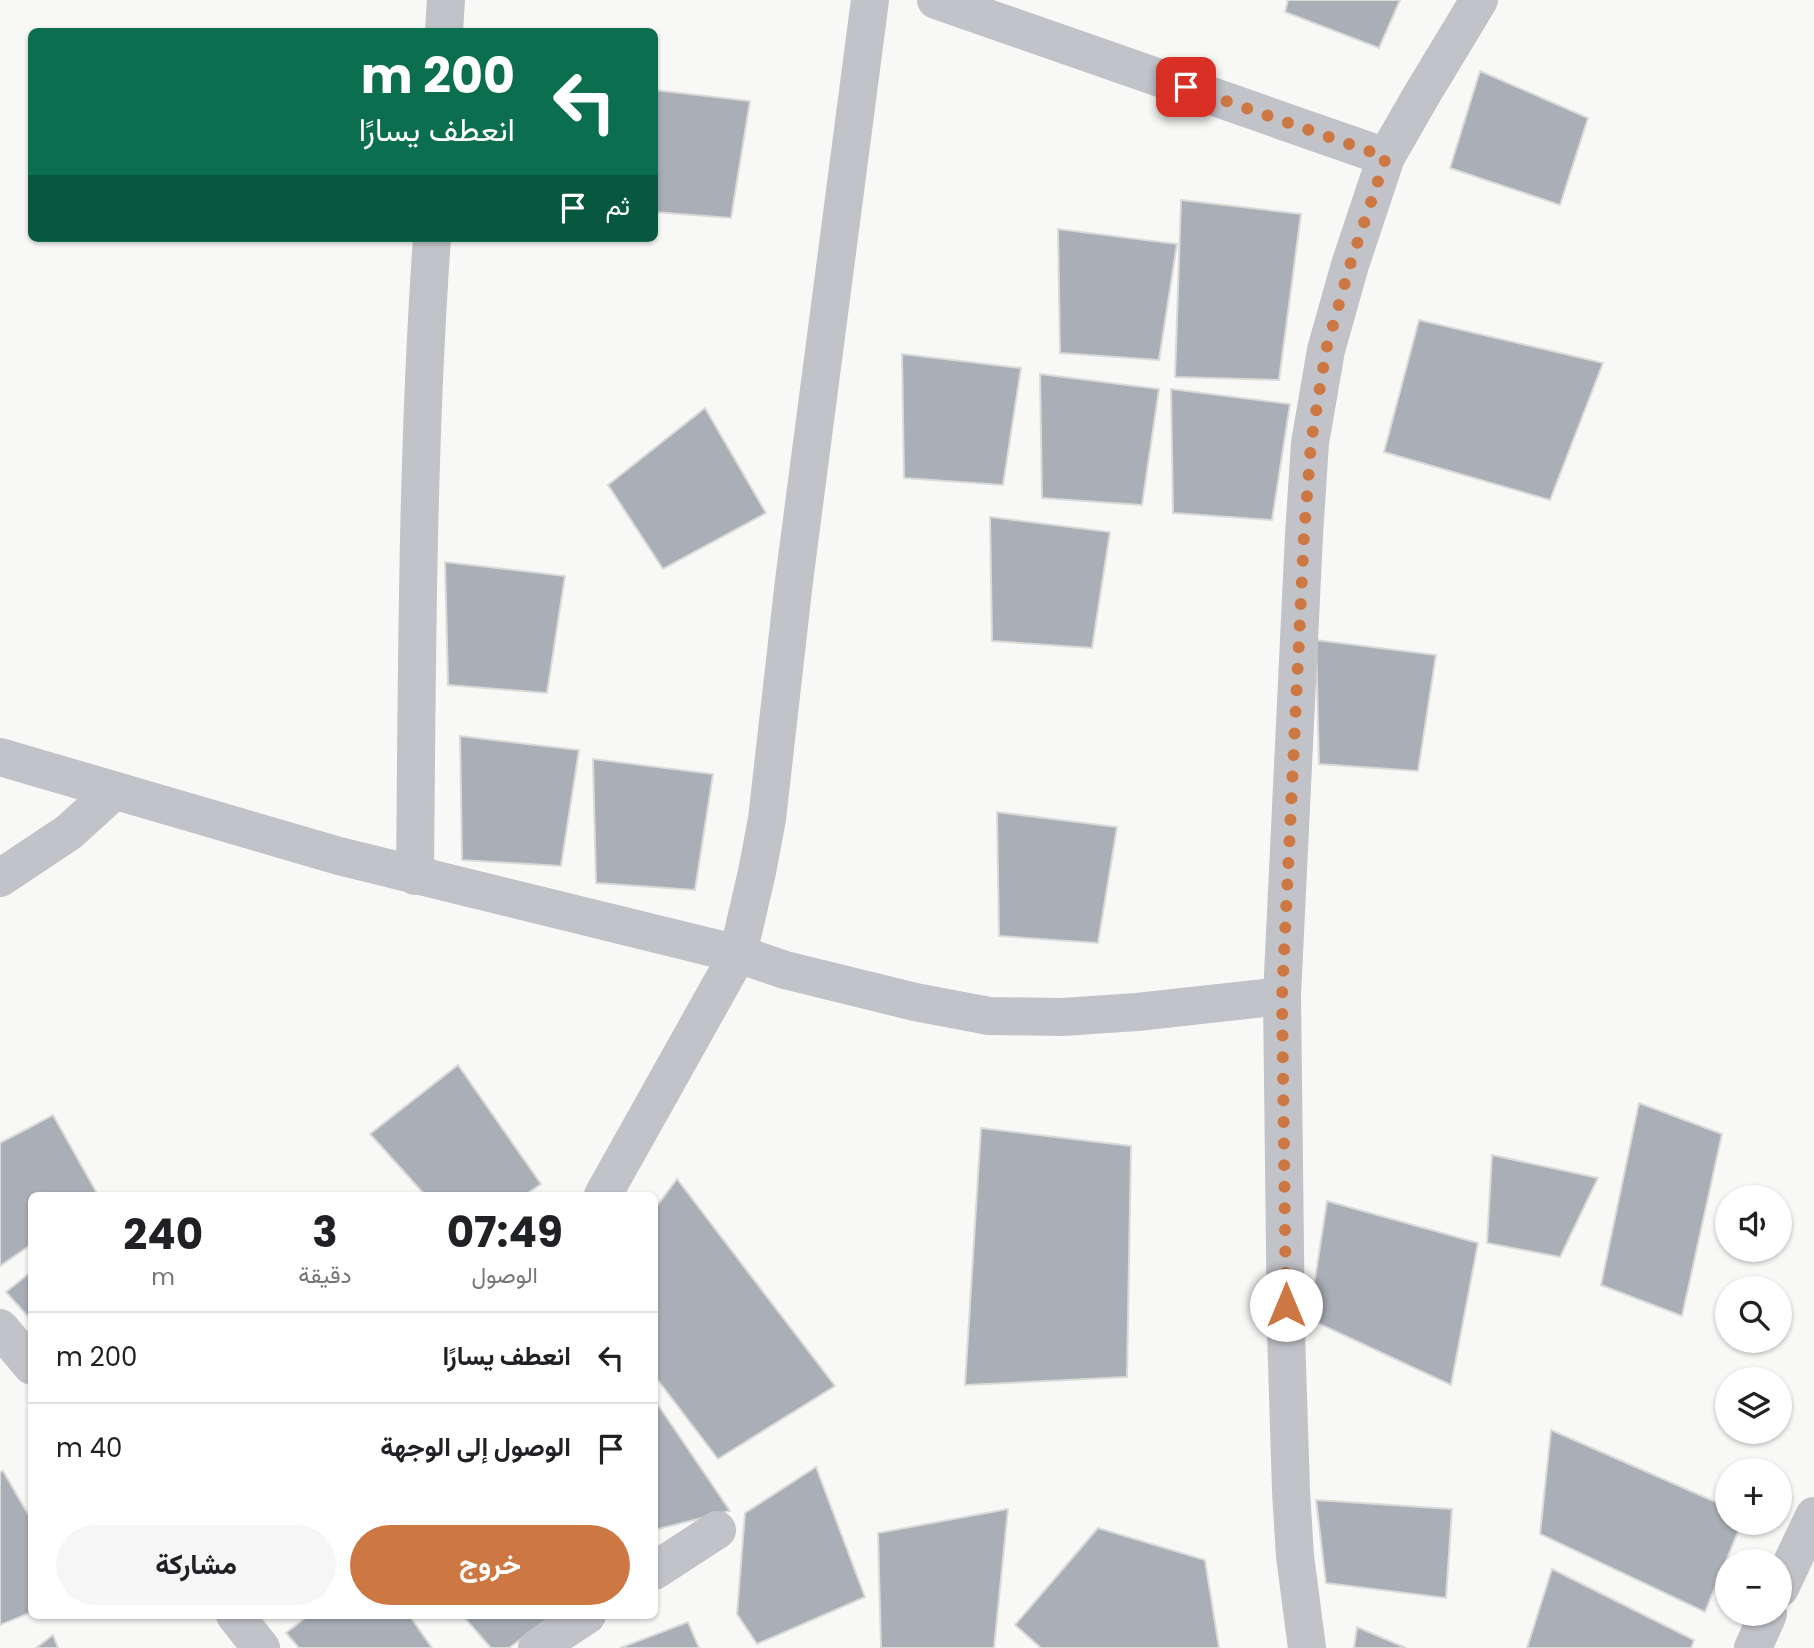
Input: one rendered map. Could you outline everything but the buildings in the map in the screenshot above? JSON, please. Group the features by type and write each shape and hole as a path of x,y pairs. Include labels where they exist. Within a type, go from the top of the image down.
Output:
{"street":[{"path":"444,28 446,0"},
{"path":"605,1192 738,954 757,872 767,819 794,581 870,0"},
{"path":"936,0 1386,157"},
{"path":"1307,1648 1290,1491 1282,996 1304,535 1311,443 1326,350 1350,265 1386,157 1479,0"},
{"path":"415,876 419,485 426,309 432,242"},
{"path":"0,757 415,876 738,954 785,970 915,1002 989,1016 1062,1017 1137,1012 1282,996"},
{"path":"0,878 69,832 114,791"},
{"path":"0,1328 28,1361"},
{"path":"1792,1563 1814,1516"},
{"path":"658,1568 717,1530"},
{"path":"238,1619 261,1648"},
{"path":"537,1648 581,1619"},
{"path":"1753,1648 1763,1626"}],"route":[{"path":"1186,87 1386,157 1350,265 1326,350 1311,443 1304,535 1282,996 1286,1305"}]}
